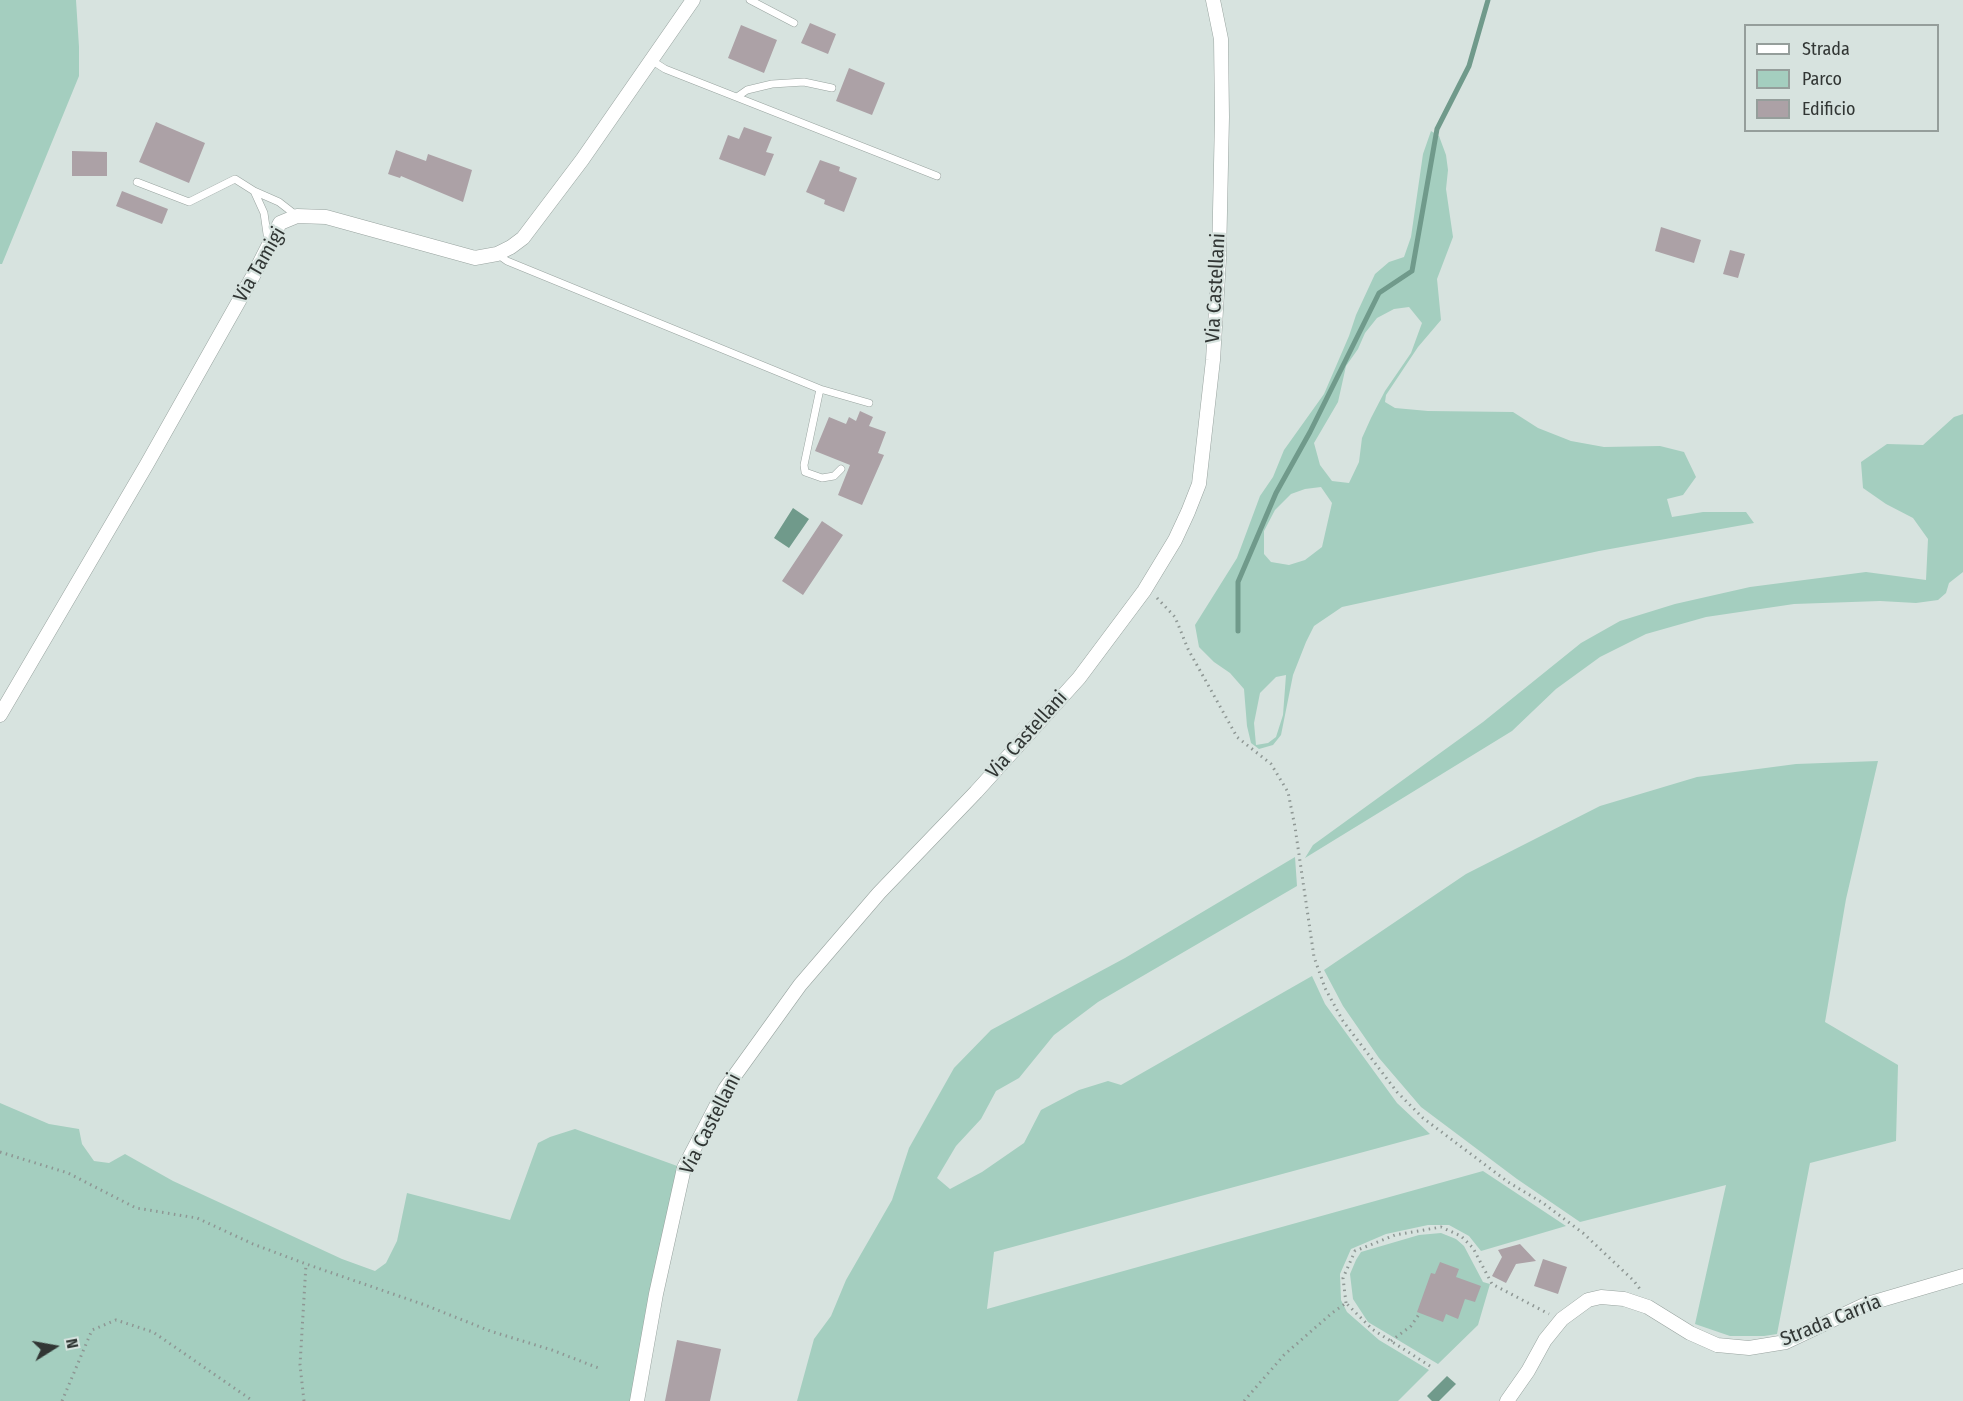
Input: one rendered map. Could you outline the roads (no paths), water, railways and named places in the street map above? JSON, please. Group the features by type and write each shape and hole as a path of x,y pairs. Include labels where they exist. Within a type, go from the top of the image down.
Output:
{"street":[{"name":"Via Tamigi","path":"0,715 147,464 280,223 297,216 326,217 475,258 497,254 511,247 523,238 582,160 693,0"},
{"name":"Via Castellani","path":"637,1401 656,1294 684,1168 725,1089 807,976 879,893 976,792 1079,678 1146,587 1175,540 1199,484 1213,360 1219,259 1221,39 1213,0"},
{"name":"Strada Carria","path":"1507,1401 1528,1371 1545,1340 1562,1319 1588,1300 1614,1297 1643,1305 1709,1342 1749,1348 1786,1342 1864,1305 1963,1276"}],"lane":[{"path":"750,0 795,23"},
{"path":"651,60 665,69 937,176"},
{"path":"737,98 747,90 772,84 804,81 832,88"},
{"path":"136,182 189,202 234,179 279,202 297,216"},
{"path":"255,191 264,213 268,246"},
{"path":"497,254 507,261 820,389 869,402"},
{"path":"820,389 804,465 805,472 822,478 834,476 841,469"}],"waterway":[{"path":"1238,631 1238,582 1276,493 1310,432 1379,293 1412,271 1437,129 1469,66 1488,0"}]}
